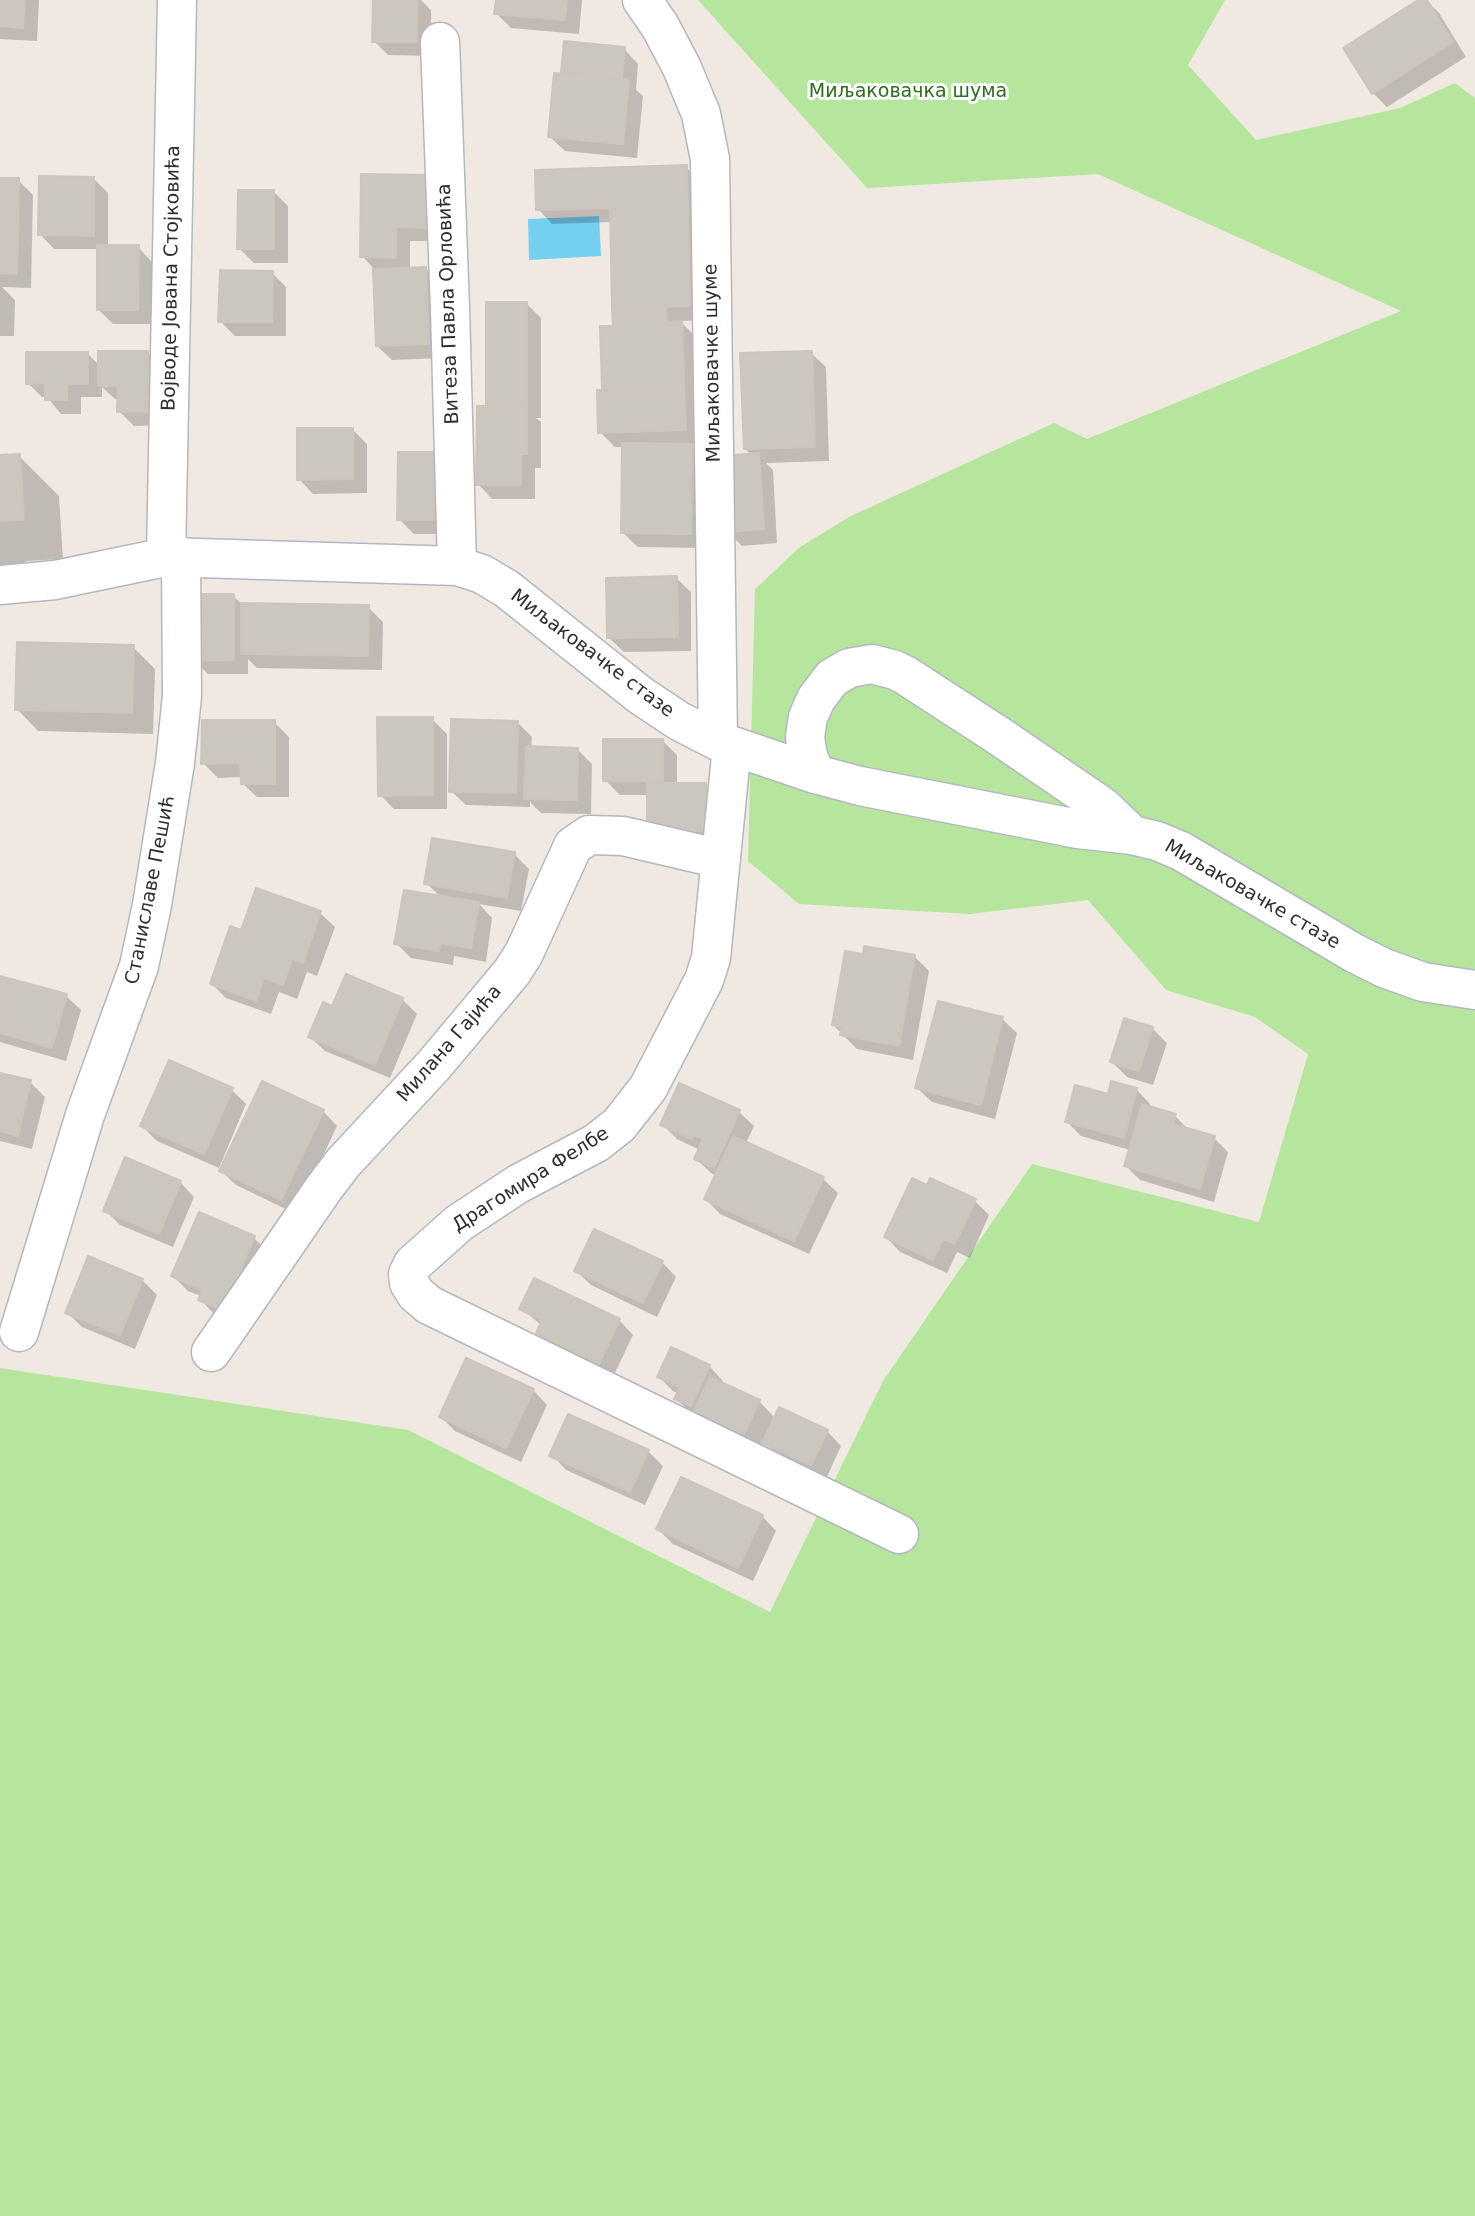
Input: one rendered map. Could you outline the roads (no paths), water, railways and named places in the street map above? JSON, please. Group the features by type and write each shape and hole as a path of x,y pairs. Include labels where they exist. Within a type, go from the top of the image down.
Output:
{"street":[{"name":"Војводе Јована Стојковића","path":"174,557 177,0"},
{"name":"Миљаковачке шуме","path":"642,0 660,26 682,68 701,114 710,159 725,743"},
{"name":"Витеза Павла Орловића","path":"440,42 457,566"},
{"name":"Миљаковачке стазе","path":"0,585 55,580 174,557 457,566 482,574 507,589 639,695 679,721 725,743 860,786 1077,829 1132,835 1157,841 1181,851 1343,947 1384,968 1423,982 1475,990"},
{"name":"Станиславе Пешић","path":"19,1332 85,1115 139,966 152,905 176,763 182,696 174,557"},
{"path":"816,774 804,737 808,717 816,699 832,678 849,668 872,664 905,675 989,730 1103,807 1132,835"},
{"name":"Драгомира Фелбе","path":"725,743 721,859 712,958 704,980 672,1043 636,1106 619,1125 596,1143 518,1184 459,1223 413,1264 408,1274 409,1283 416,1294 429,1305 899,1534"},
{"name":"Милана Гајића","path":"211,1352 343,1163 434,1065 512,972 524,953 573,846 589,835 623,836 721,859"}],"water":[{"path":"599,216 601,256 529,260 528,219"}],"park label":[{"name":"Миљаковачка шума","path":"908,92"}]}
